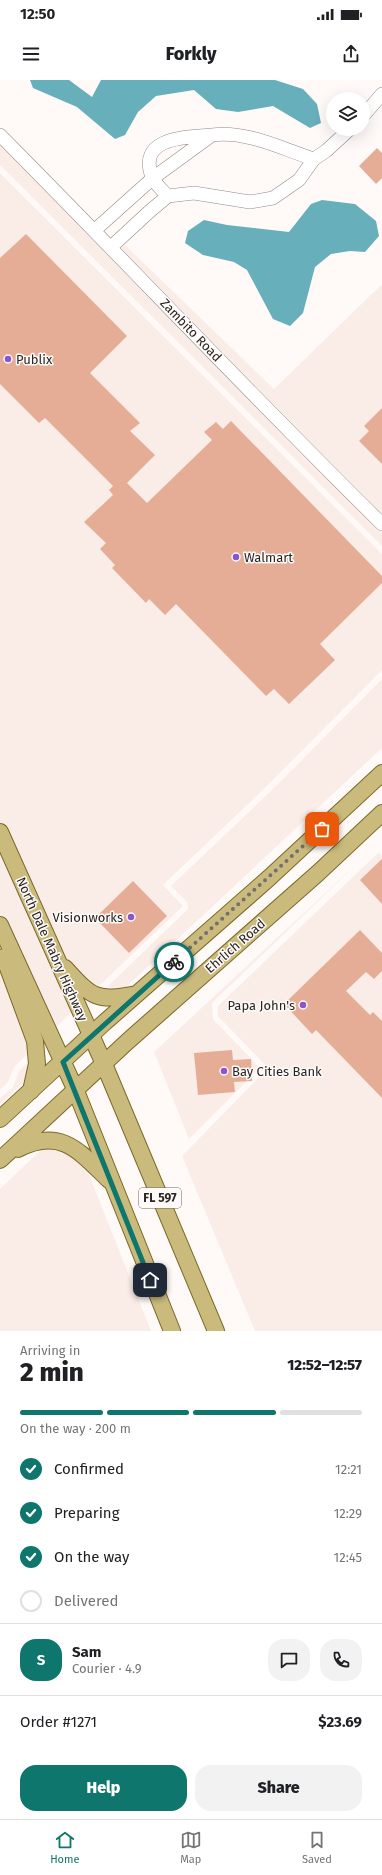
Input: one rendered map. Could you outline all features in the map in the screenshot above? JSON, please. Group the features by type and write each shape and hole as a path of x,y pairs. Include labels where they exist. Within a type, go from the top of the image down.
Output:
{"main road":[{"path":"0,1119 269,878 382,773"},
{"name":"Ehrlich Road","path":"2,1158 104,1064 313,878 382,813"},
{"name":"North Dale Mabry Highway","path":"0,832 104,1064 216,1331"},
{"name":"FL 597","path":"0,925 76,1091 172,1331"},
{"path":"0,943 35,1041 38,1064 32,1091"},
{"path":"55,956 82,986 95,996 118,998 138,994"},
{"path":"2,1158 33,1141 51,1139 66,1144 85,1157 113,1185"}],"street":[{"path":"370,108 382,94"},
{"path":"168,196 152,178 149,161 154,149 162,142 187,137 223,134 245,135 314,159"},
{"name":"Zambito Road","path":"0,135 112,247 307,450 382,524"},
{"path":"95,230 152,178 212,135"},
{"path":"112,247 168,196 194,193 250,202 272,198 299,180 314,159 326,151 342,136"}],"shaded area":[{"path":"0,144 90,234 302,455 382,533 382,546 0,165"},
{"path":"0,173 382,554 382,670 269,784 163,885 183,906 14,1067 8,1082 0,1090"},
{"path":"125,245 274,389 382,284 382,515 311,446 121,248"},
{"path":"382,679 382,748 124,989 116,991 108,986 188,909 187,902 171,886 274,788"},
{"path":"379,852 382,856 382,1331 255,1331 182,1156 268,1068 218,1016 218,1006"},
{"path":"361,860 212,1003 213,1019 260,1068 189,1139 154,1052"},
{"path":"31,1059 27,1079 0,1105 0,1098 13,1087 19,1071"},
{"path":"44,1147 64,1150 86,1167 151,1331 0,1331 0,1189"}],"water":[{"path":"30,80 69,80 92,97 101,80 275,80 303,89 317,104 321,123 310,128 273,106 238,112 216,109 194,90 156,96 138,112 125,135 115,139 77,107 33,88"},
{"path":"322,200 355,204 376,221 379,236 365,252 350,251 331,254 315,267 303,313 290,326 273,319 247,270 234,262 203,255 185,243 188,231 204,220 227,225 289,232 311,204"}],"building":[{"path":"377,148 382,153 382,178 376,184 359,166"},
{"name":"Walmart","path":"26,234 127,336 90,373 140,423 130,431 155,455 127,483 147,503 212,440 204,432 216,422 223,429 231,421 382,576 382,583 320,644 335,660 289,704 274,689 266,696 176,604 165,615 149,599 146,603 112,568 115,565 100,549 106,543 84,522 113,495 109,490 113,486 45,418 39,423 0,384 0,258"},
{"path":"382,408 382,464 359,441 369,431 364,426"},
{"path":"382,859 382,904 360,880"},
{"name":"Visionworks","path":"133,881 167,916 129,953 95,918"},
{"path":"360,930 382,953 382,971 374,979 366,972 346,991 370,1015 373,1012 382,1021 382,1098 316,1030 312,1034 284,1004"},
{"name":"Bay Cities Bank","path":"232,1050 233,1060 251,1059 252,1081 234,1082 235,1092 198,1095 194,1053"}],"way so far":[{"path":"174,962 322,829"}],"place":[{"name":"Publix","path":"8,359"},
{"name":"Walmart","path":"236,557"},
{"name":"Visionworks","path":"131,917"},
{"name":"Papa John's","path":"303,1005"},
{"name":"Bay Cities Bank","path":"224,1071"}],"route":[{"path":"150,1280 76,1091 63,1062 105,1022 174,962"}]}
